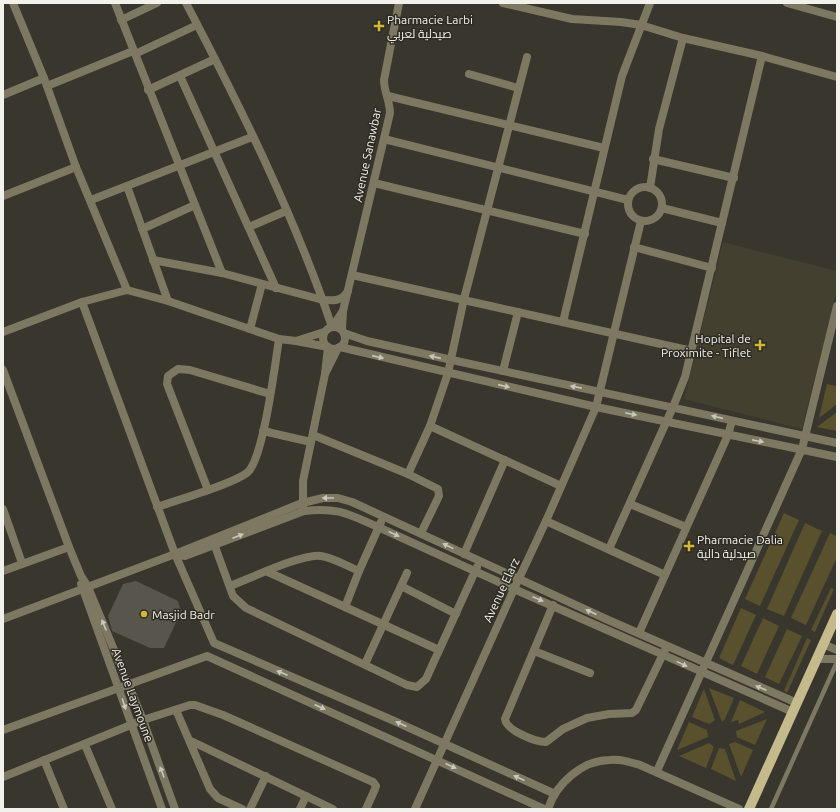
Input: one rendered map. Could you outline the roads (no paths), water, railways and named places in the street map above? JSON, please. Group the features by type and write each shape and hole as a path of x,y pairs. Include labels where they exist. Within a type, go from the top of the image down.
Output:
{"main road":[{"path":"749,809 837,614"}],"street":[{"path":"13,3 45,82 76,167 91,200 127,290"},
{"path":"115,3 148,90 222,273"},
{"path":"121,20 157,3"},
{"path":"186,3 215,59 286,211 323,300 332,326 367,341 837,443"},
{"name":"Avenue Sanawbar","path":"343,311 390,113 388,96 384,87 384,80 399,3"},
{"path":"503,3 572,19 621,22 641,25 683,38 762,56 837,77"},
{"path":"563,322 622,76 650,3"},
{"path":"787,3 837,17"},
{"path":"3,95 134,52 197,25"},
{"path":"650,188 653,159 659,129 683,38"},
{"path":"609,549 685,377 734,178 762,56"},
{"path":"408,474 430,426 452,360 464,299 496,168 527,57"},
{"path":"148,90 215,59"},
{"path":"469,74 518,88"},
{"path":"180,76 276,288"},
{"path":"388,96 604,148"},
{"path":"91,200 252,137"},
{"path":"384,139 628,200"},
{"path":"653,159 734,178"},
{"path":"3,196 76,167"},
{"path":"374,184 584,234"},
{"path":"127,186 168,301"},
{"path":"639,188 650,188 659,195 662,208 652,219 641,221 629,211 628,200 634,191 639,188"},
{"path":"142,229 195,205"},
{"path":"662,208 722,223"},
{"path":"248,227 286,211"},
{"name":"Avenue Elarz","path":"415,809 546,521 596,407 641,221"},
{"path":"634,247 712,268"},
{"path":"153,260 222,273 323,300 338,300 344,296 348,290"},
{"path":"352,275 692,350"},
{"path":"250,329 262,284"},
{"path":"3,332 82,302 127,290 168,301 278,339 334,349 339,348 596,407 837,456"},
{"path":"82,302 175,554 214,643 555,794"},
{"path":"656,771 702,673 802,449 837,306"},
{"path":"296,341 324,332 332,326 343,311"},
{"path":"325,374 345,339 343,331 343,311"},
{"path":"503,371 518,312"},
{"path":"304,511 302,503 303,481 325,374 328,347 322,339 324,332"},
{"path":"157,507 208,490 241,476 248,471 252,465 263,431 278,339"},
{"path":"208,490 167,384 168,376 178,369 190,370 270,394"},
{"path":"3,370 6,385 85,588 143,720 175,809"},
{"path":"639,633 728,435 732,421"},
{"path":"430,426 561,486"},
{"path":"263,431 312,438 408,474 436,487 439,491 439,496 421,533"},
{"path":"464,554 505,460"},
{"path":"213,542 302,503 323,498 338,498 352,502 421,533 480,562 639,633 795,708"},
{"path":"630,504 686,527"},
{"path":"3,509 5,522 22,563"},
{"path":"3,619 175,554 304,511 324,509 338,510 702,673 795,708"},
{"path":"344,607 383,516"},
{"path":"546,521 665,575"},
{"path":"213,542 237,602 246,608 407,685 417,687 426,679 480,562"},
{"path":"3,571 69,546"},
{"path":"230,586 302,558 315,556 322,556 359,571"},
{"path":"268,572 439,650"},
{"path":"365,664 407,573"},
{"path":"400,586 456,614"},
{"name":"Avenue Laymoune","path":"85,588 131,726 162,809"},
{"path":"553,605 505,719 505,724 510,728 540,742 546,742 563,729 587,718 609,714 632,713 636,710 667,646"},
{"path":"602,627 606,619"},
{"path":"208,656 214,643"},
{"path":"824,644 837,650"},
{"path":"534,650 590,673"},
{"path":"3,730 208,656 544,809"},
{"path":"817,659 837,659"},
{"path":"3,777 85,745 143,720 190,705 203,707 373,782 376,789 366,809"},
{"path":"176,710 210,789 215,795 242,809"},
{"path":"191,742 266,776 333,809"},
{"path":"85,745 112,809"},
{"path":"44,760 64,809"},
{"path":"548,809 555,794 563,783 574,773 597,762 623,760 656,771 729,807 739,809"},
{"path":"250,809 266,776"},
{"path":"300,809 306,796"}],"lane":[{"path":"771,809 837,662"}],"place":[{"name":"Pharmacie Larbi صيدلية لعربي","path":"379,26"},
{"name":"Hopital de Proximite - Tiflet","path":"760,345"},
{"name":"Pharmacie Dalia صيدلية دالية","path":"689,546"},
{"name":"Masjid Badr","path":"144,614"}]}
